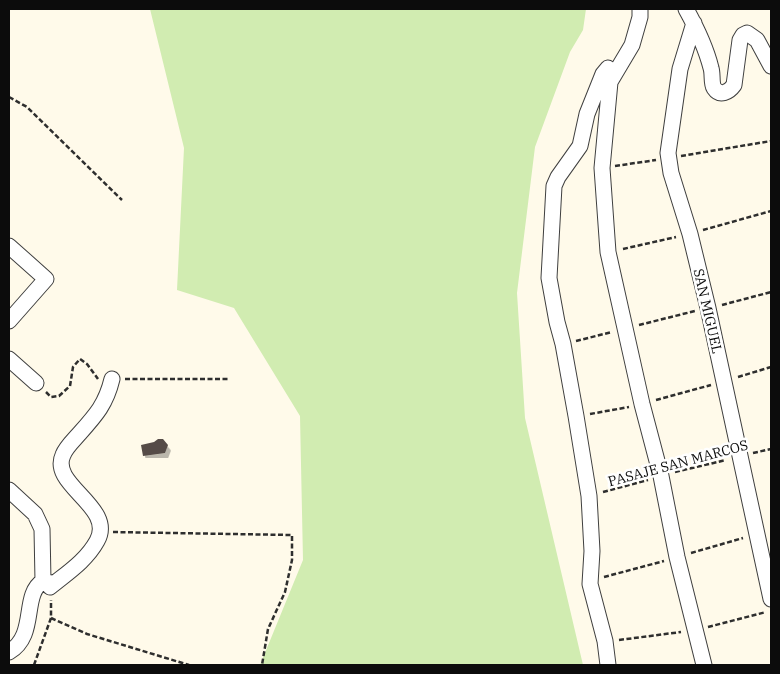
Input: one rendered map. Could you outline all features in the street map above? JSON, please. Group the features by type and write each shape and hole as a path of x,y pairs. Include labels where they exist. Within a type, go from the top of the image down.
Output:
{"street":[{"path":"640,9 640,17 632,45 610,82 602,168 608,252 642,404 661,476 677,557 704,665"},
{"path":"688,13 711,69 714,87 719,92 730,91 734,86 740,40 743,35 747,33 757,40 771,66"},
{"name":"SAN MIGUEL","path":"688,13 668,153 671,173 690,234 708,308 771,599"},
{"path":"608,665 605,641 590,584 592,552 590,496 563,344 556,322 550,278 554,186 558,177 580,146 586,114 603,74 623,61"},
{"path":"9,246 46,279 9,321"},
{"path":"9,359 36,383"},
{"path":"9,652 17,647 25,635 34,591 38,584 47,584 80,563 98,540 100,524 93,509 63,474 61,465 63,455 100,410 108,395 112,379"},
{"path":"9,490 35,514 42,529 47,584"}],"path":[{"path":"9,97 27,107 122,200"},
{"path":"602,168 771,141"},
{"path":"563,344 771,292"},
{"path":"36,383 51,397 59,396 70,386 73,367 80,359 87,364 108,395"},
{"path":"576,416 642,404 771,367"},
{"path":"112,379 229,379"},
{"name":"PASAJE SAN MARCOS","path":"590,496 661,476 771,449"},
{"path":"99,532 292,535 292,560 285,592 268,629 262,665"},
{"path":"34,665 51,618 47,584"},
{"path":"51,618 87,634 189,665"}],"green space":[{"path":"150,9 586,9 583,30 570,52 535,147 517,293 525,418 583,665 260,665 303,560 300,416 234,308 177,290 184,148"}],"building":[{"path":"163,439 168,445 165,453 143,456 141,445"}]}
